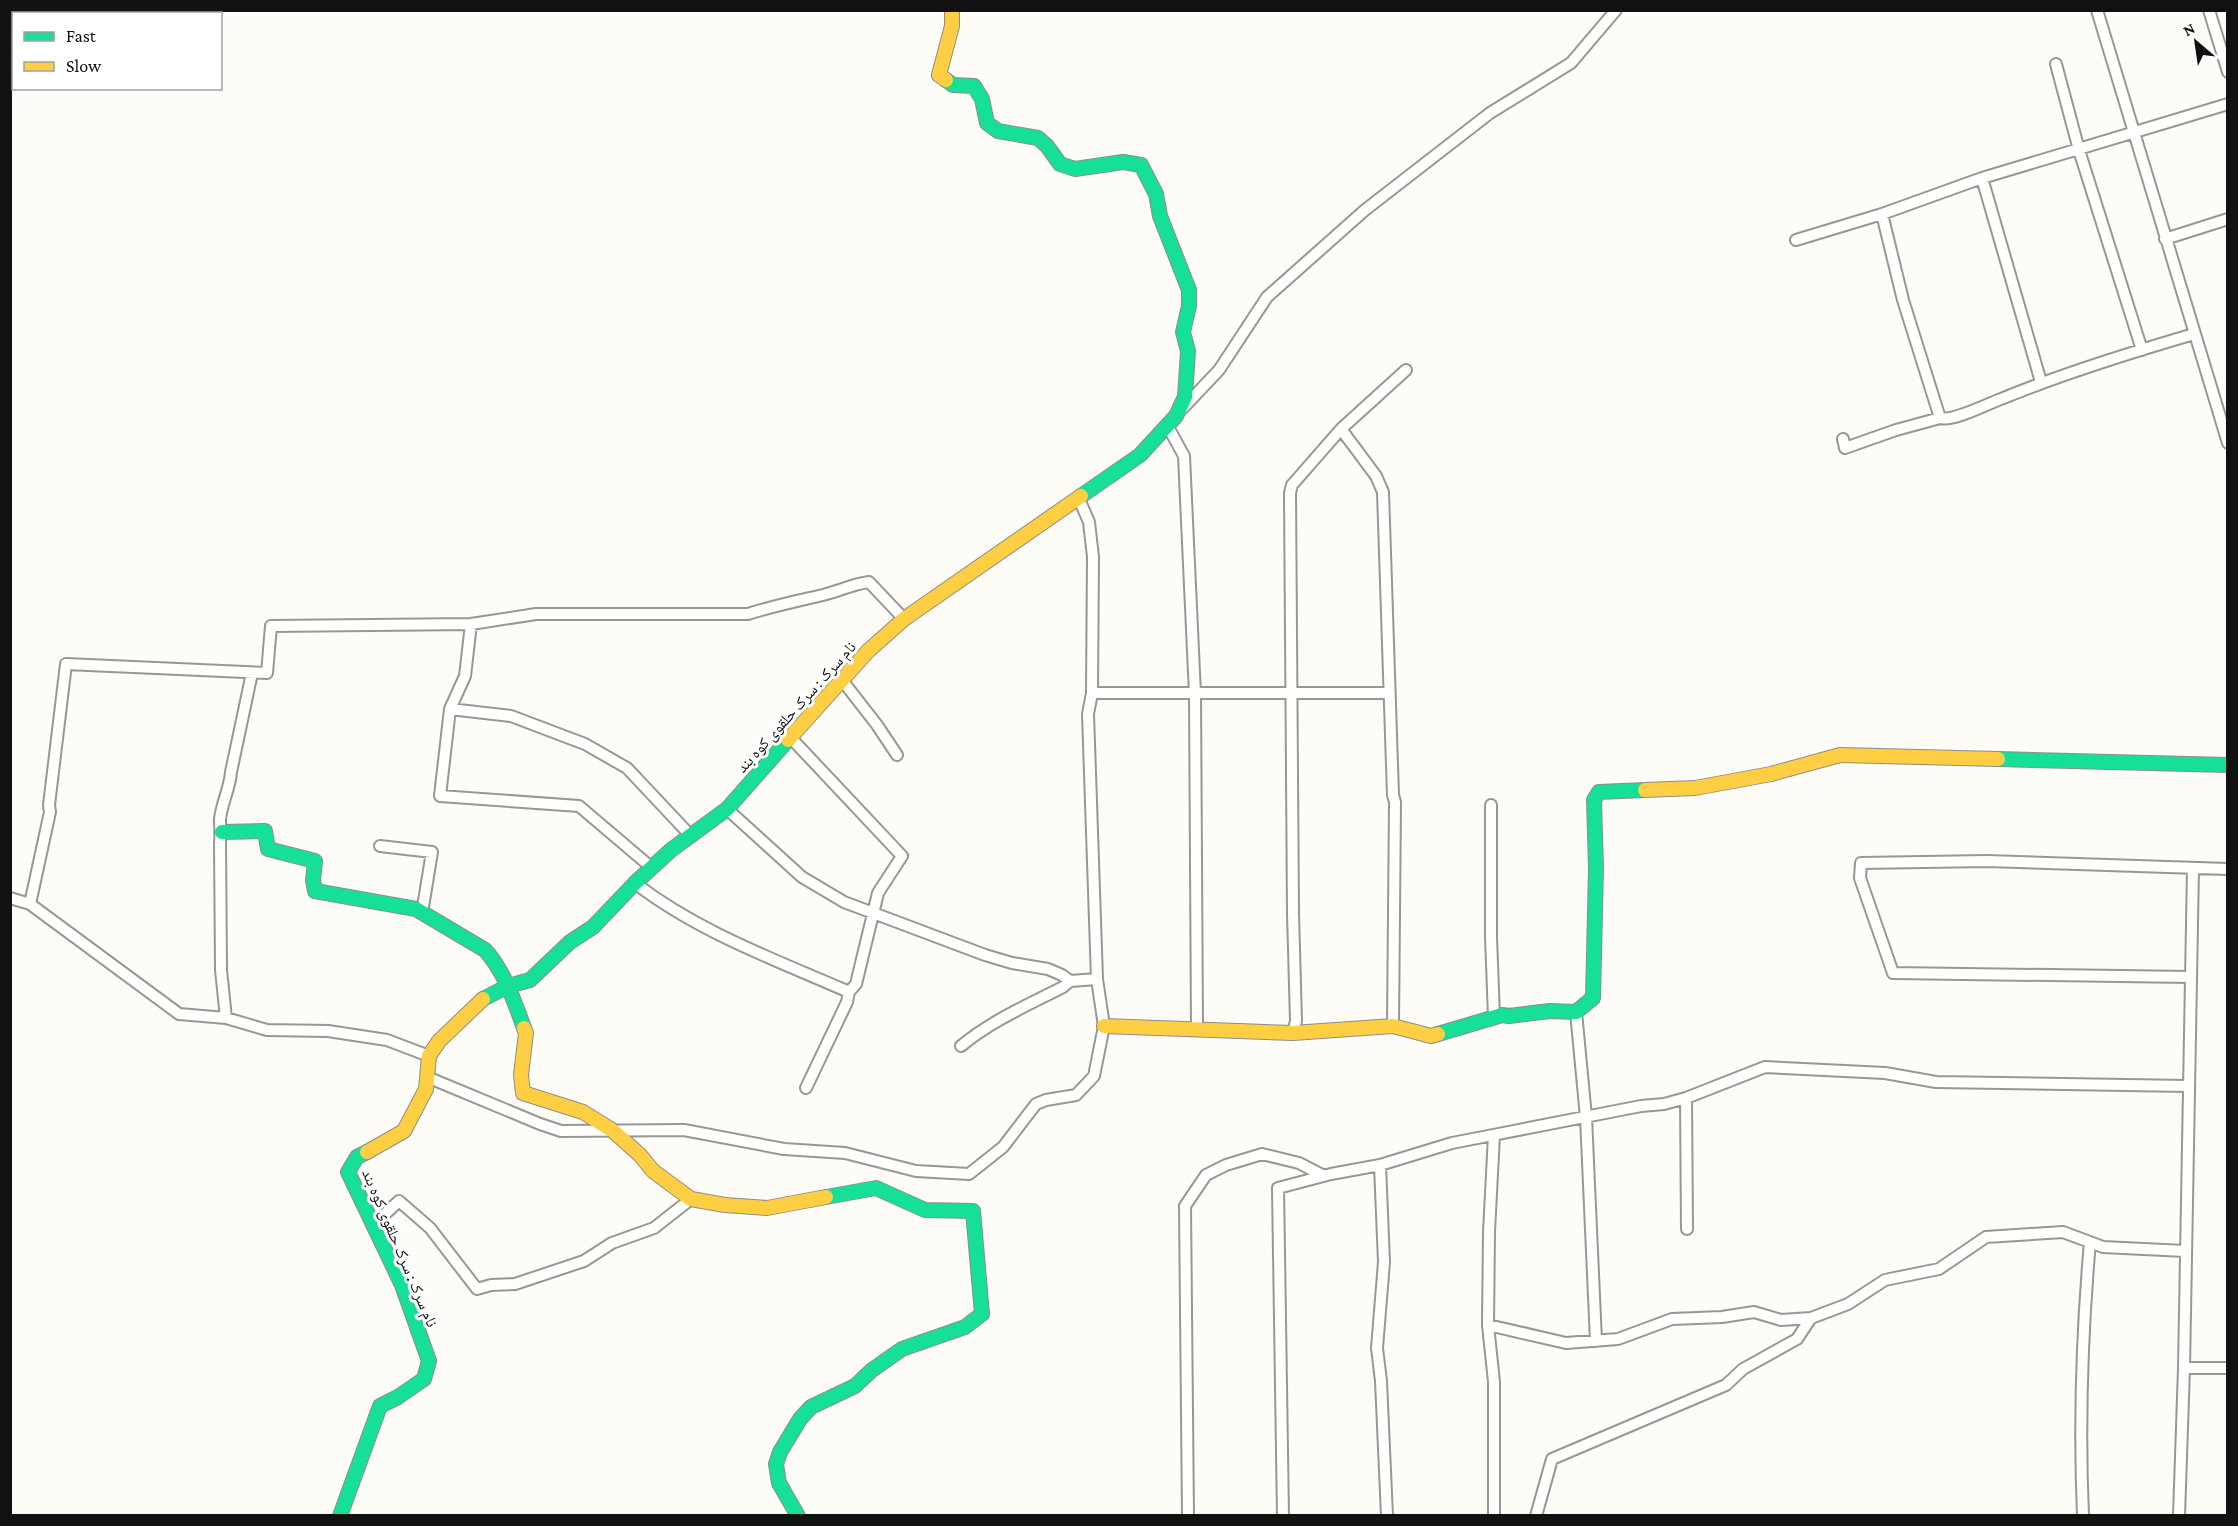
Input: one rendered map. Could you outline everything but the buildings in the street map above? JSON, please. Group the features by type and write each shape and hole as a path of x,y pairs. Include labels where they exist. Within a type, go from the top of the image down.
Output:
{"street":[{"name":"نام سرک : سرک حلقوی کوه بند","path":"340,1515 380,1406 424,1379 429,1361 402,1285 348,1172 357,1157 404,1131 426,1089 429,1056 439,1041 480,1000 508,986 530,980 570,942 593,927 635,883 690,835 727,809 868,651 904,620 1140,455 1172,421 1185,397 1188,351 1183,332 1189,306 1189,290 1160,216 1156,194 1141,165 1123,162 1075,169 1059,164 1047,146 1038,138 998,131 987,123 982,99 975,86 953,85 939,75 955,23 952,10"},
{"path":"1197,1029 1195,694 1184,456 1172,421 1219,370 1267,297 1365,210 1490,113 1571,63 1616,10"},
{"path":"2097,10 2228,443"},
{"path":"2209,10 2228,72"},
{"path":"2056,64 2079,150 2142,350"},
{"path":"1796,240 1882,214 1982,178 2228,104"},
{"path":"1982,178 2041,382"},
{"path":"1882,214 1903,300 1940,418"},
{"path":"2165,239 2228,219"},
{"path":"1843,439 1845,448 1896,430 1940,418 1943,420 2041,382 2194,334"},
{"path":"1293,1033 1296,1021 1290,493 1292,485 1341,429 1406,370"},
{"path":"1341,429 1377,476 1383,492 1388,693 1395,802 1393,1026"},
{"path":"427,1077 561,1131 684,1130 784,1149 845,1153 916,1171 969,1174 1003,1147 1036,1104 1076,1095 1094,1076 1104,1026 1097,980 1088,714 1092,693 1093,557 1089,522 1079,499"},
{"path":"30,904 50,812 66,663 267,673 271,626 471,624 536,614 748,614 869,582 904,620"},
{"path":"471,624 465,676 450,709 440,796 579,806 652,868"},
{"path":"226,1018 221,970 220,843 222,832 220,821 226,791 231,784 231,772 252,673"},
{"path":"842,681 877,725 897,755"},
{"path":"1092,693 1388,693"},
{"path":"450,709 511,716 585,744 627,768 690,835"},
{"path":"791,738 902,856 878,893 856,984 849,992 847,1002 806,1088"},
{"path":"1104,1026 1293,1033 1393,1026 1431,1036 1502,1015 1550,1011 1576,1012 1593,998 1596,868 1593,814 1594,801 1599,792 1695,788 1771,774 1840,755 2228,765"},
{"path":"1491,805 1491,937 1494,1017"},
{"path":"727,809 802,877 844,903 985,955 1012,963 1048,969 1070,981"},
{"path":"222,832 266,831 268,849 315,861 313,877 315,891 416,909 485,950 508,986 526,1032 521,1075 523,1093 582,1112 612,1130 640,1155 653,1171 691,1199 725,1205 767,1208 876,1188 925,1210 973,1211 982,1314 964,1328 902,1349 872,1370 855,1386 811,1407 800,1419 780,1452 776,1464 779,1483 798,1515"},
{"path":"380,846 432,852 422,913"},
{"path":"2190,977 1893,973 1860,878 1861,863 1988,861 2228,869"},
{"path":"2179,1515 2184,1368 2193,868"},
{"path":"635,883 660,903 729,940 849,992"},
{"path":"10,898 30,904 179,1014 226,1018 267,1030 328,1031 387,1040 429,1056"},
{"path":"961,1046 1009,1014 1063,987 1070,981 1097,980"},
{"path":"1576,1012 1586,1117 1596,1341"},
{"path":"1283,1515 1278,1188 1380,1165 1452,1143 1641,1106 1664,1104 1686,1098 1765,1067 1885,1073 1936,1082 2188,1086"},
{"path":"1686,1098 1687,1229"},
{"path":"1494,1135 1489,1232 1488,1325 1494,1382 1494,1515"},
{"path":"1188,1515 1185,1206 1206,1175 1226,1165 1263,1154 1299,1163 1324,1176"},
{"path":"1380,1165 1384,1262 1377,1348 1381,1381 1387,1515"},
{"path":"373,1225 399,1201 430,1228 477,1289 515,1284 584,1261 612,1243 654,1228 691,1199"},
{"path":"1488,1325 1566,1343 1618,1339 1672,1318 1722,1317 1754,1312 1781,1320 1811,1318 1848,1304 1885,1280 1939,1269 1986,1237 2063,1232 2103,1247 2185,1251"},
{"path":"2083,1515 2081,1383 2083,1314 2090,1242"},
{"path":"1536,1515 1552,1459 1726,1384 1743,1369 1797,1339 1811,1318"},
{"path":"2184,1368 2228,1368"}],"traffic: fast":[{"path":"946,80 953,85 974,86 982,99 987,123 998,131 1038,138 1060,164 1075,169 1123,162 1141,165 1156,194 1160,216 1189,290 1189,306 1183,332 1188,351 1185,397 1176,416 1140,455 1081,496"},
{"path":"483,999 508,986 530,980 570,942 593,927 635,883 671,850 727,809 788,740"},
{"path":"1998,759 2228,765"},
{"path":"1438,1034 1502,1015 1550,1011 1576,1012 1593,998 1596,868 1594,800 1599,792 1645,790"},
{"path":"222,832 265,831 268,849 315,861 313,880 315,891 416,909 485,950 503,977 524,1028"},
{"path":"340,1516 380,1406 424,1379 429,1361 402,1285 348,1172 357,1157 367,1152"},
{"path":"798,1516 779,1483 776,1464 780,1452 800,1419 811,1407 855,1386 872,1370 902,1349 965,1327 982,1314 973,1211 925,1210 876,1188 826,1197"}],"traffic: slow":[{"path":"946,80 939,75 952,26 952,10"},
{"path":"788,740 868,651 904,619 1081,496"},
{"path":"1645,790 1695,788 1771,774 1840,755 1998,759"},
{"path":"367,1152 404,1131 426,1089 429,1056 439,1041 483,999"},
{"path":"1104,1026 1293,1033 1393,1026 1431,1036 1438,1034"},
{"path":"524,1028 526,1033 521,1075 523,1093 583,1112 612,1130 640,1155 653,1171 691,1199 725,1205 767,1208 826,1197"}]}
